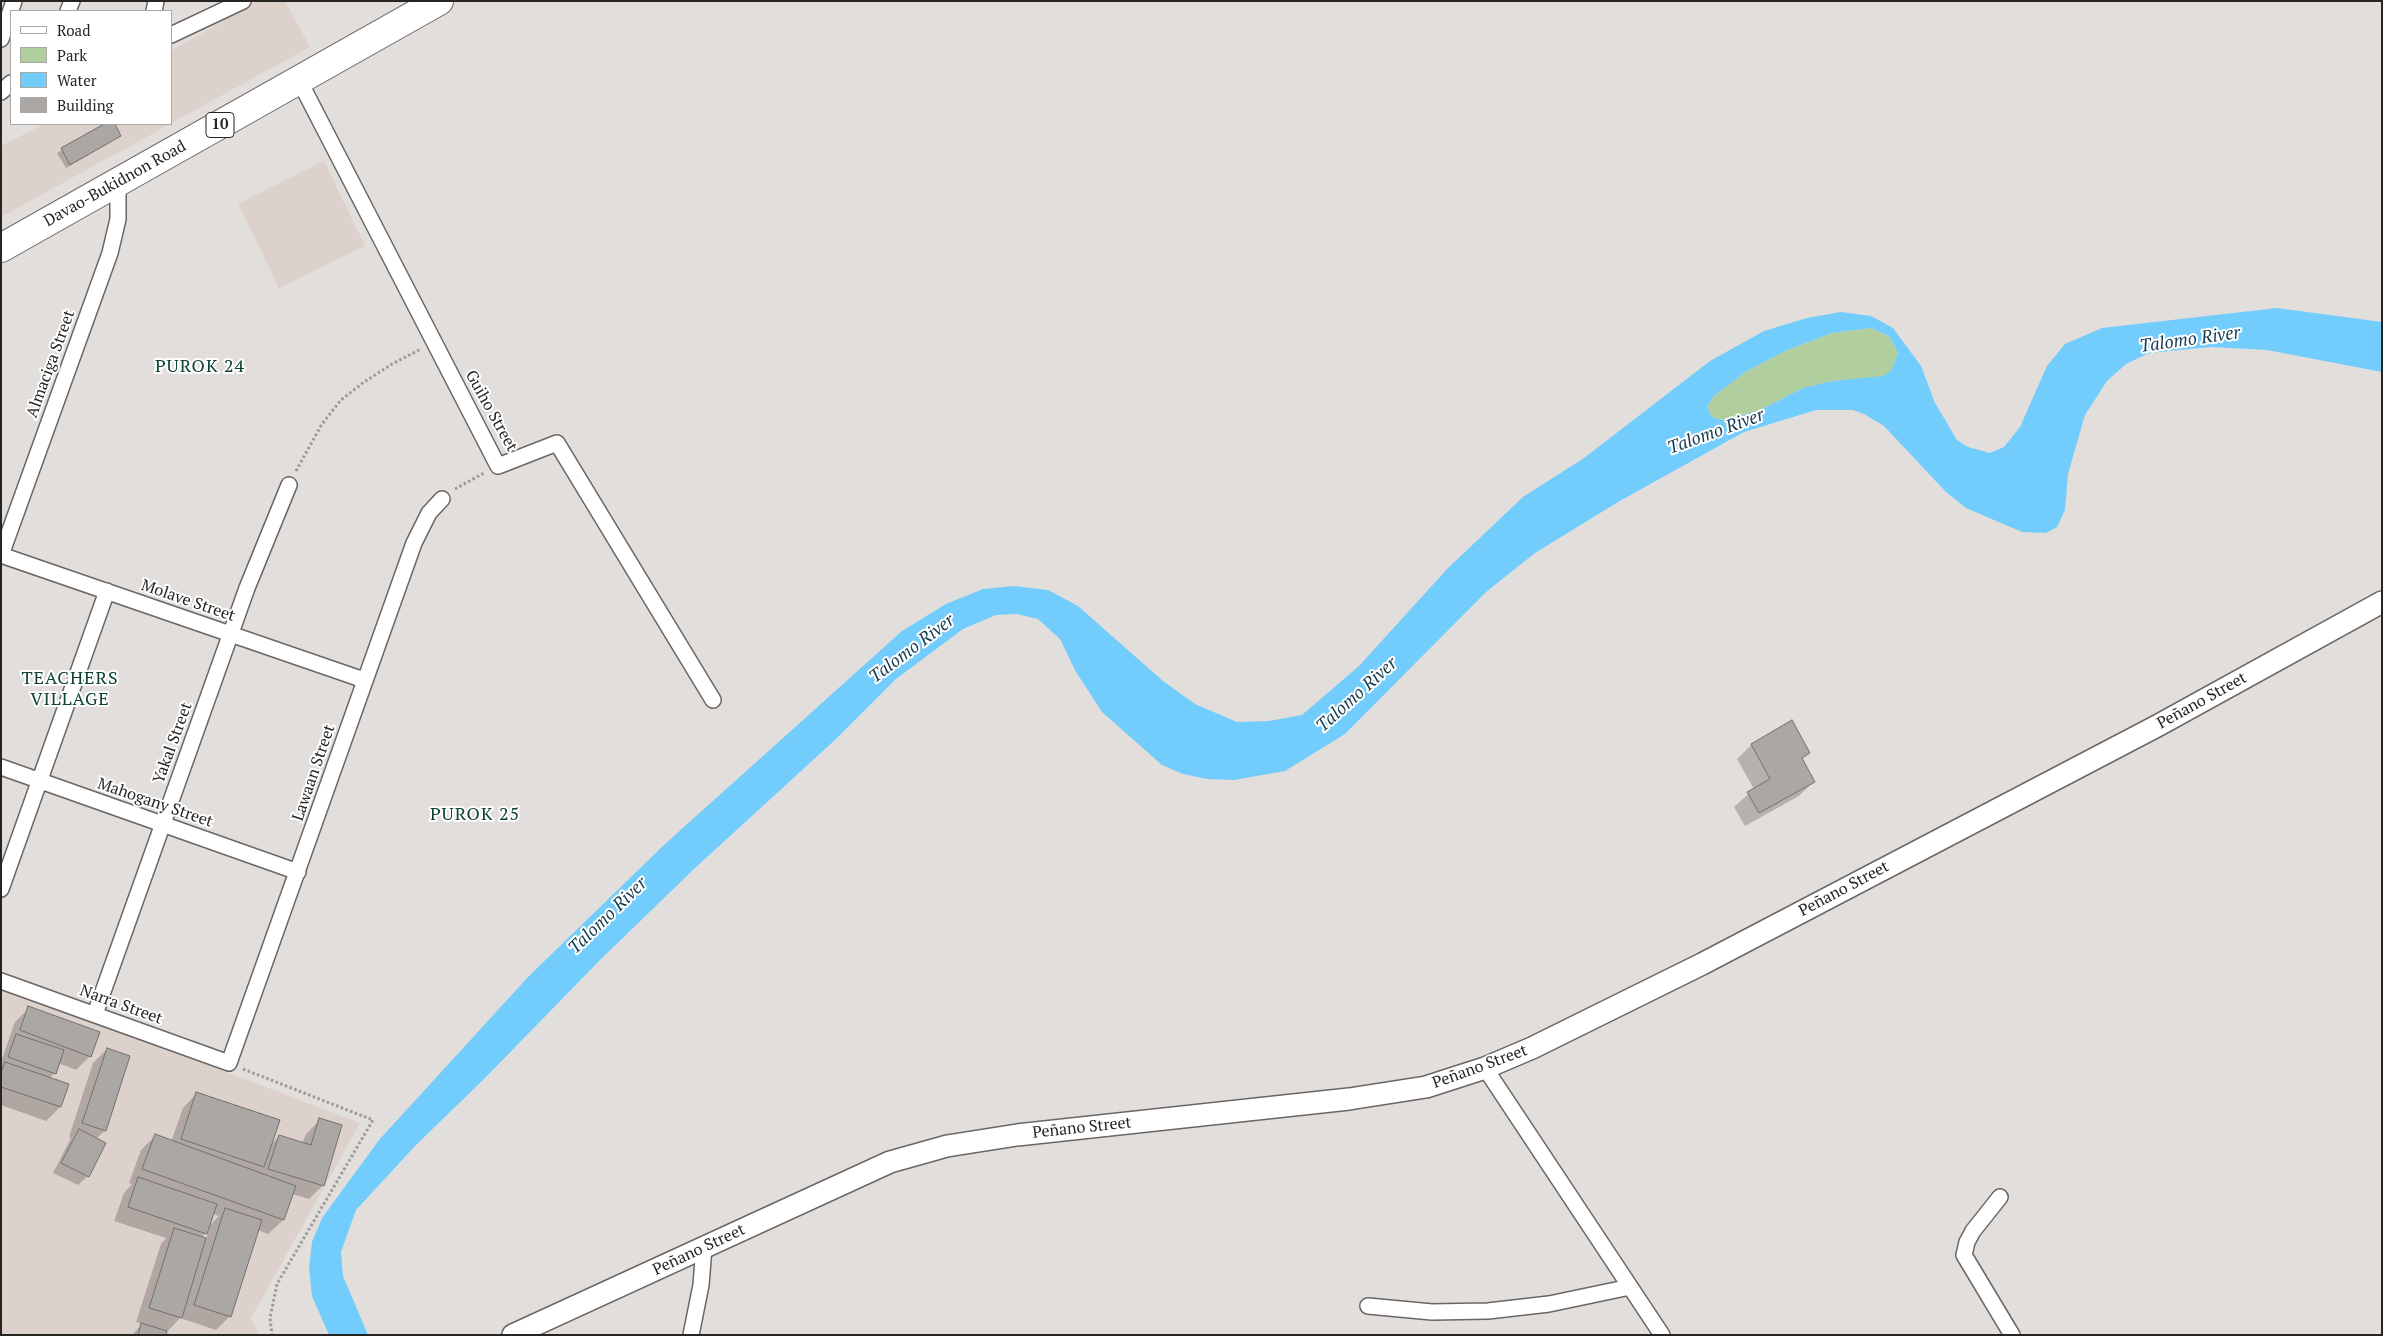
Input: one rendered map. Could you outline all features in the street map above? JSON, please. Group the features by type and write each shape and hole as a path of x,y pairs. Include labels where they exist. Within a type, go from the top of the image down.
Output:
{"highway":[{"name":"Davao-Bukidnon Road","path":"1,248 438,1"}],"street":[{"path":"172,35 244,1"},
{"path":"1,39 10,13"},
{"name":"Guiho Street","path":"299,80 498,466 557,443 713,700"},
{"name":"Almaciga Street","path":"1,555 110,253 118,219 118,182"},
{"name":"Yakal Street","path":"95,1014 262,549 289,485"},
{"name":"Lawaan Street","path":"229,1063 417,535 429,513 442,499"},
{"name":"Molave Street","path":"1,555 364,680"},
{"path":"1,890 107,591"},
{"name":"Peñano Street","path":"513,1335 890,1162 947,1146 1017,1136 1349,1099 1426,1087 1486,1068 1532,1048 1702,964 2157,726 2382,602"},
{"name":"Mahogany Street","path":"1,767 298,872"},
{"name":"Narra Street","path":"1,981 229,1063"},
{"path":"1486,1068 1662,1335"},
{"path":"2000,1197 1973,1231 1967,1242 1964,1255 2012,1335"},
{"path":"691,1335 701,1285 704,1247"},
{"path":"1368,1306 1432,1312 1488,1311 1549,1304 1630,1287"}],"path":[{"path":"289,485 322,424 341,400 392,364 435,342"},
{"path":"442,499 460,486 498,466"},
{"path":"229,1063 373,1120 277,1284 270,1318 272,1335"}],"shaded area":[{"path":"258,1 285,1 310,47 172,122 172,50"},
{"path":"42,125 168,125 1,217 1,146"},
{"path":"324,161 365,246 279,288 238,204"},
{"path":"1,991 145,1041 360,1123 251,1318 259,1335 1,1335"}],"green space":[{"path":"1871,328 1889,336 1898,353 1891,371 1882,377 1832,381 1803,388 1760,410 1733,418 1722,420 1714,418 1709,413 1708,405 1715,395 1747,371 1785,351 1832,333"}],"water":[{"name":"Talomo River","path":"2277,308 2382,322 2382,372 2267,350 2211,347 2149,353 2126,364 2107,381 2085,415 2068,474 2065,510 2057,527 2046,533 2022,532 1966,508 1946,492 1884,426 1853,410 1816,410 1744,432 1618,502 1535,553 1486,592 1345,734 1285,771 1234,780 1207,779 1183,774 1162,765 1102,712 1076,672 1060,639 1038,619 1017,614 996,615 963,629 896,679 836,739 694,869 600,960 484,1079 415,1146 356,1210 341,1252 343,1276 368,1335 329,1335 312,1296 309,1268 312,1242 322,1218 379,1140 529,976 665,844 902,631 946,604 983,589 1014,586 1048,590 1078,606 1163,681 1195,704 1237,722 1269,721 1302,715 1359,666 1448,568 1523,497 1584,458 1710,361 1764,331 1807,318 1841,312 1871,316 1893,328 1921,366 1935,403 1957,440 1968,447 1990,453 2004,447 2020,427 2047,366 2065,344 2102,328","holes":["1871,328 1889,336 1898,353 1891,371 1883,376 1832,381 1803,388 1760,410 1733,418 1722,420 1714,418 1709,413 1708,405 1715,395 1747,371 1785,351 1832,333"]}],"building":[{"path":"102,125 116,125 121,136 70,165 61,148"},
{"path":"1792,720 1810,753 1802,758 1815,782 1759,813 1747,792 1770,779 1751,744"},
{"path":"28,1006 100,1032 91,1057 20,1030"},
{"path":"16,1034 64,1050 56,1074 8,1057"},
{"path":"107,1048 130,1056 106,1131 82,1123"},
{"path":"5,1062 69,1084 61,1107 1,1087 1,1073"},
{"path":"196,1092 280,1120 264,1167 181,1139"},
{"path":"319,1118 342,1125 324,1186 268,1169 279,1135 311,1145"},
{"path":"79,1129 106,1143 89,1177 61,1163"},
{"path":"155,1134 296,1186 284,1220 142,1169"},
{"path":"138,1177 217,1204 207,1234 128,1207"},
{"path":"225,1208 262,1220 231,1317 194,1305"},
{"path":"174,1228 206,1238 182,1318 149,1308"},
{"path":"141,1323 167,1331 166,1335 138,1335"}],"district":[{"name":"PUROK 24","path":"200,367"},
{"name":"TEACHERS VILLAGE","path":"70,690"},
{"name":"PUROK 25","path":"475,815"}]}
